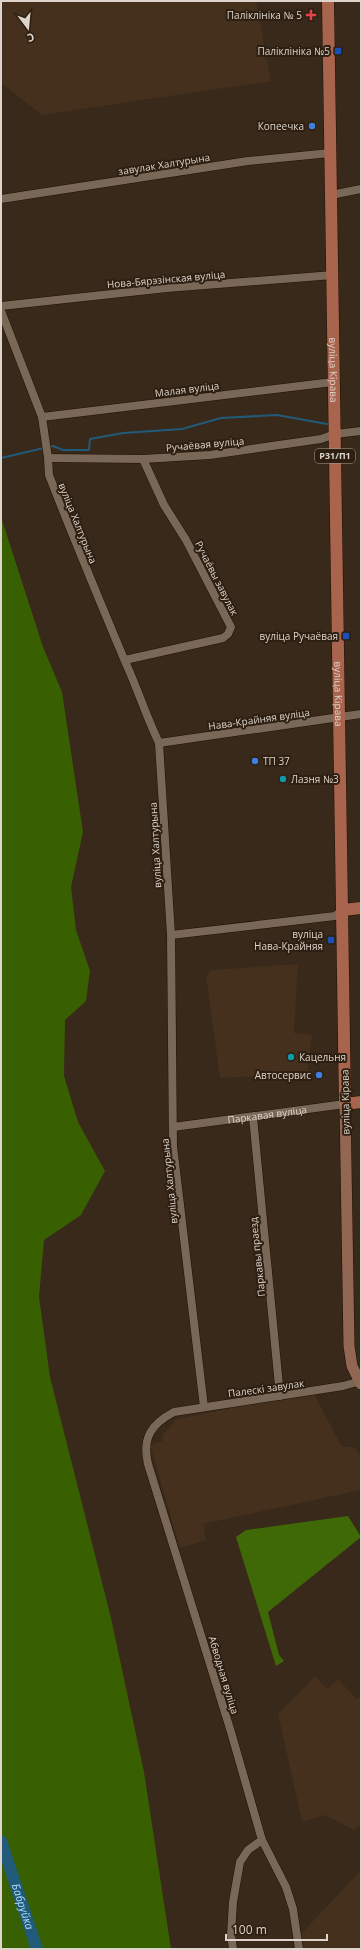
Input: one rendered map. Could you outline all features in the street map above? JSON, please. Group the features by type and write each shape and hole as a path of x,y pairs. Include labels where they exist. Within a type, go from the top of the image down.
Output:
{"main road":[{"name":"вуліца Кірава","path":"328,1 349,1346 352,1366 360,1382"},
{"path":"343,910 361,908"},
{"name":"Паркавая вуліца","path":"345,1104 361,1102"}],"street":[{"name":"завулак Халтурына","path":"1,199 248,160 330,153"},
{"path":"331,195 361,189"},
{"name":"Нова-Бярэзінская вуліца","path":"1,306 167,288 333,275"},
{"name":"вуліца Халтурына","path":"1,311 42,417 48,455 49,475 90,581 125,660 159,744 170,935 173,1146 204,1407"},
{"name":"Малая вуліца","path":"42,417 334,382"},
{"name":"Ручаёвая вуліца","path":"48,455 143,459 210,455 321,439 335,434 361,431"},
{"name":"Ручаёвы завулак","path":"125,660 223,638 228,634 231,627 186,540 164,505 143,459"},
{"name":"Нава-Крайняя вуліца","path":"159,744 361,714"},
{"path":"170,935 335,916 343,910"},
{"name":"Паркавая вуліца","path":"173,1127 345,1104"},
{"name":"Паркавы праезд","path":"253,1117 280,1396"},
{"name":"Палескі завулак","path":"174,1412 343,1386 360,1382"},
{"name":"Абводная вуліца","path":"174,1412 162,1419 152,1430 147,1441 146,1452 231,1732 262,1840 286,1887 293,1909 299,1949"},
{"path":"233,1949 231,1935 233,1902 240,1862 248,1850 262,1840"}],"shaded area":[{"path":"1,1 256,1 271,81 42,115 1,83"},
{"path":"298,964 294,1033 312,1035 307,1074 220,1078 206,976 212,970"},
{"path":"314,1394 342,1447 354,1447 360,1454 361,1490 203,1524 206,1540 180,1548 150,1445 163,1441 162,1435 174,1423 173,1420 256,1403"},
{"path":"315,1676 327,1689 338,1679 357,1699 361,1696 361,1824 354,1830 325,1815 302,1822 278,1714"},
{"path":"361,1870 361,1949 303,1949 300,1935"}],"green space":[{"path":"1,517 43,647 62,692 83,832 71,887 76,930 90,971 86,1001 65,1020 64,1076 78,1122 105,1171 81,1215 44,1240 39,1297 50,1377 111,1618 144,1772 171,1949 1,1949"},
{"path":"348,1516 361,1537 268,1612 279,1655 284,1661 276,1666 236,1537 246,1530"}],"waterway":[{"path":"48,447 53,446 63,450 89,450 90,439 123,433 182,429 221,418 277,415 327,424"},
{"path":"1,458 44,448"},
{"name":"Бабруйка","path":"1,1841 37,1949"}],"place":[{"name":"Паліклініка № 5","path":"311,15"},
{"name":"Паліклініка №5","path":"338,51"},
{"name":"Копеечка","path":"312,126"},
{"name":"вуліца Ручаёвая","path":"346,636"},
{"name":"ТП 37","path":"255,761"},
{"name":"Лазня №3","path":"283,779"},
{"name":"вуліца Нава-Крайняя","path":"331,940"},
{"name":"Кацельня","path":"291,1057"},
{"name":"Автосервис","path":"319,1075"}]}
